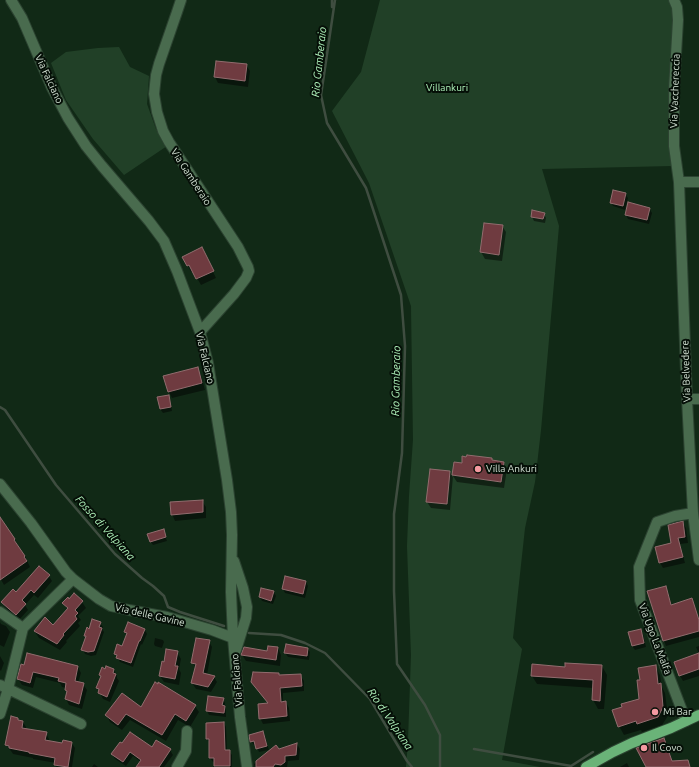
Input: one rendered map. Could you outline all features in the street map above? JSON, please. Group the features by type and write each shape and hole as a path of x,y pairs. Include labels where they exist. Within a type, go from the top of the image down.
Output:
{"main road":[{"path":"586,767 632,743 699,715"}],"street":[{"name":"Via Falciano","path":"11,0 22,18 52,88 68,118 90,151 164,241 200,332 208,363 231,512 231,592 233,638 240,717 247,767"},
{"name":"Via Gamberaio","path":"181,0 156,75 154,94 157,112 168,142 238,247 249,271 246,278 234,294 200,332"},
{"name":"Via Vacchereccia","path":"674,0 677,8 678,20 674,89 674,146 679,182"},
{"path":"679,182 699,182"},
{"name":"Via Belvedere","path":"679,182 693,514 697,526 699,560"},
{"path":"687,399 699,399"},
{"name":"Via delle Gavine","path":"0,484 31,523 66,572 99,599 111,606 167,617 212,630 233,638"},
{"name":"Via Ugo La Malfa","path":"686,721 640,600 639,567 657,522 675,516 693,514"},
{"path":"232,556 243,588 247,607 246,618 235,655"},
{"path":"0,714 4,687 23,628 73,579"},
{"path":"0,612 23,628"},
{"path":"4,687 81,724"},
{"path":"177,767 186,751 187,731"}],"green space":[{"name":"Villankuri","path":"380,0 669,0 673,9 671,166 542,169 559,226 541,430 535,482 525,528 513,638 522,649 502,760 540,767 406,767 411,655 407,546 413,440 411,306 369,183 332,111 361,72"},
{"path":"119,47 130,67 149,76 147,104 156,129 167,146 124,175 93,139 66,100 51,63 66,52"}],"building":[{"path":"216,61 247,64 245,81 214,77"},
{"path":"613,190 626,193 623,206 610,203"},
{"path":"628,202 650,208 647,220 625,215"},
{"path":"532,210 545,213 543,219 531,217"},
{"path":"484,223 503,225 499,255 480,252"},
{"path":"202,247 214,271 196,279 189,265 187,266 182,257"},
{"path":"198,367 202,383 168,392 163,376"},
{"path":"169,395 171,407 160,409 157,397"},
{"name":"Villa Ankuri","path":"467,455 492,458 492,460 504,462 501,482 452,475 454,462 462,463 462,456 466,457"},
{"path":"430,469 450,471 447,504 426,502"},
{"path":"203,500 203,512 171,515 170,502"},
{"path":"0,517 15,539 14,540 27,561 0,580"},
{"path":"683,521 685,537 678,538 683,557 659,563 655,547 671,543 668,525"},
{"path":"164,529 166,537 150,542 147,534"},
{"path":"39,566 50,575 34,593 31,590 22,600 26,604 16,615 1,602 13,589 16,592"},
{"path":"285,576 306,581 303,594 282,589"},
{"path":"666,586 671,605 692,598 699,620 699,631 663,641 647,591"},
{"path":"261,588 274,591 271,601 259,597"},
{"path":"74,593 83,601 75,610 78,613 75,616 77,619 63,634 64,635 57,644 34,631 45,617 53,625 68,608 62,603 68,597 69,599"},
{"path":"92,619 101,622 99,627 102,628 94,651 88,652 81,650 86,636 84,636 87,627 89,629"},
{"path":"128,622 145,629 131,663 116,658 117,655 114,654 117,644 122,646 127,633 124,632"},
{"path":"641,629 644,643 632,646 628,632"},
{"path":"196,638 210,640 203,673 215,676 208,687 191,683 196,664 191,663"},
{"path":"286,644 308,648 307,656 284,653"},
{"path":"268,646 278,647 276,660 241,655 244,647 267,651"},
{"path":"166,649 178,651 175,666 178,666 175,679 159,676 162,661 164,662"},
{"path":"27,653 78,666 75,681 84,683 79,704 65,699 67,691 65,690 66,683 58,681 59,678 33,672 30,683 17,679 21,664 24,665"},
{"path":"699,653 699,669 679,676 674,662"},
{"path":"565,663 602,665 600,701 592,700 593,680 531,676 532,664 565,667"},
{"path":"656,665 658,684 661,683 663,707 658,717 637,724 636,721 618,727 612,710 622,707 621,704 639,699 637,680 640,680 638,668"},
{"path":"106,666 114,669 113,673 116,674 107,697 98,693 99,689 96,688 101,676 99,675 102,667 105,669"},
{"path":"253,672 279,673 279,675 301,674 302,686 280,688 281,702 286,701 287,716 259,719 258,704 268,703 251,682"},
{"path":"155,682 158,684 158,682 196,705 186,721 175,714 162,735 126,714 118,725 105,715 122,693 141,707"},
{"path":"208,696 224,698 222,705 225,706 224,713 206,711"},
{"path":"11,716 23,721 22,728 47,732 45,740 62,743 63,740 72,742 68,767 54,765 55,758 9,748 9,746 5,745"},
{"path":"224,722 225,750 230,750 230,766 214,766 214,758 209,758 209,739 206,739 206,723"},
{"path":"263,731 267,746 256,749 254,741 250,742 249,735"},
{"path":"130,732 152,747 156,740 171,749 159,767 136,767 141,760 130,752 123,762 111,754"},
{"path":"664,738 672,761 688,760 690,767 646,767 636,748"},
{"path":"297,743 296,755 285,756 285,762 281,765 275,764 273,767 256,767 256,761 276,745 279,749"}],"waterway":[{"name":"Rio Gamberaio","path":"332,0 332,7"},
{"name":"Rio Gamberaio","path":"335,0 321,95 327,123 366,188 401,295 405,346 402,453 394,514 394,591 397,664 425,705 440,735 440,767"},
{"name":"Fosso di Valpiana","path":"0,407 5,410 56,485 115,554 164,596 168,607 224,626"},
{"name":"Rio di Valpiana","path":"249,633 281,635 305,643 325,653 370,699 412,767"},
{"path":"474,749 571,766 593,752"}],"place":[{"name":"Villa Ankuri","path":"478,469"},
{"name":"Mi Bar","path":"655,712"},
{"name":"Il Covo","path":"644,748"}]}
